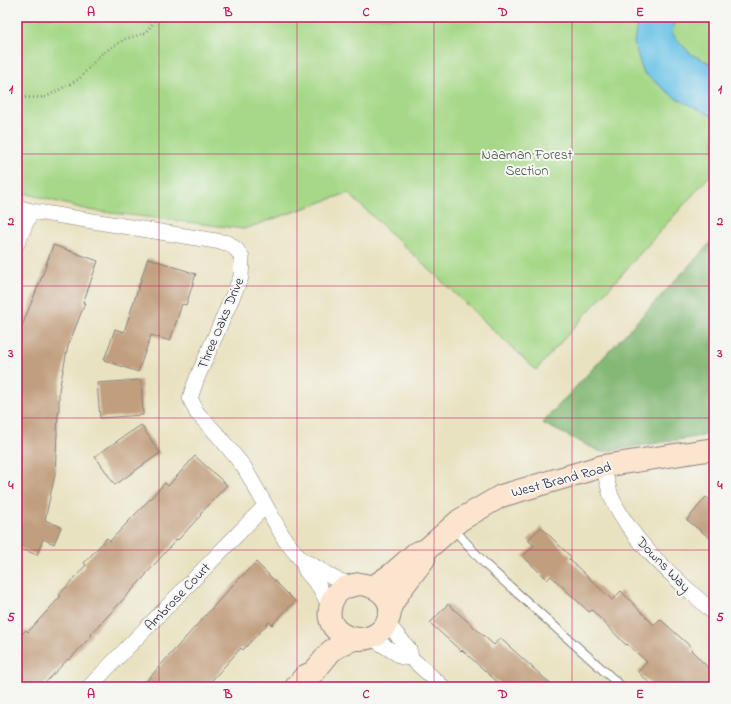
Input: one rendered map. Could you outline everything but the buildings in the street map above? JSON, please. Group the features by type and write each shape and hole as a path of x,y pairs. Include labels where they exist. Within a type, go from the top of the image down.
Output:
{"street":[{"path":"17,244 24,209"},
{"name":"Three Oaks Drive","path":"24,209 228,242 237,250 242,258 241,277 197,378 190,398 197,413 217,434 244,467 284,540 302,561 306,571 319,586 330,614"},
{"name":"West Brand Road","path":"373,587 392,574 416,553 426,550 460,520 501,496 603,466 714,448"},
{"name":"Downs Way","path":"603,466 611,495 624,521 647,552 714,613"},
{"name":"Ambrose Court","path":"89,687 265,506"},
{"name":"West Brand Road","path":"388,615 401,589 424,561 426,550"},
{"name":"Three Oaks Drive","path":"302,561 311,564 334,579 352,585"},
{"path":"360,584 380,590 388,600 388,615 382,630 342,644 331,652 314,672 300,681 306,666 320,644 330,614 332,599 337,592 352,585 360,584"},
{"path":"330,614 339,632 345,636 362,638 402,657 411,658"},
{"path":"388,615 409,649 411,658 443,687"}],"lane":[{"path":"451,527 486,565 622,687"}],"path":[{"path":"17,98 46,97 79,79 101,54 125,39 146,33 157,17"}],"green space":[{"name":"Naaman Forest Section","path":"17,17 714,17 714,171 536,370 348,193 244,229 88,210 17,191"},
{"path":"714,239 714,434 601,452 542,423"}],"water":[{"path":"638,17 675,17 672,34 691,54 714,65 714,117 674,97 643,72 634,43"}]}
